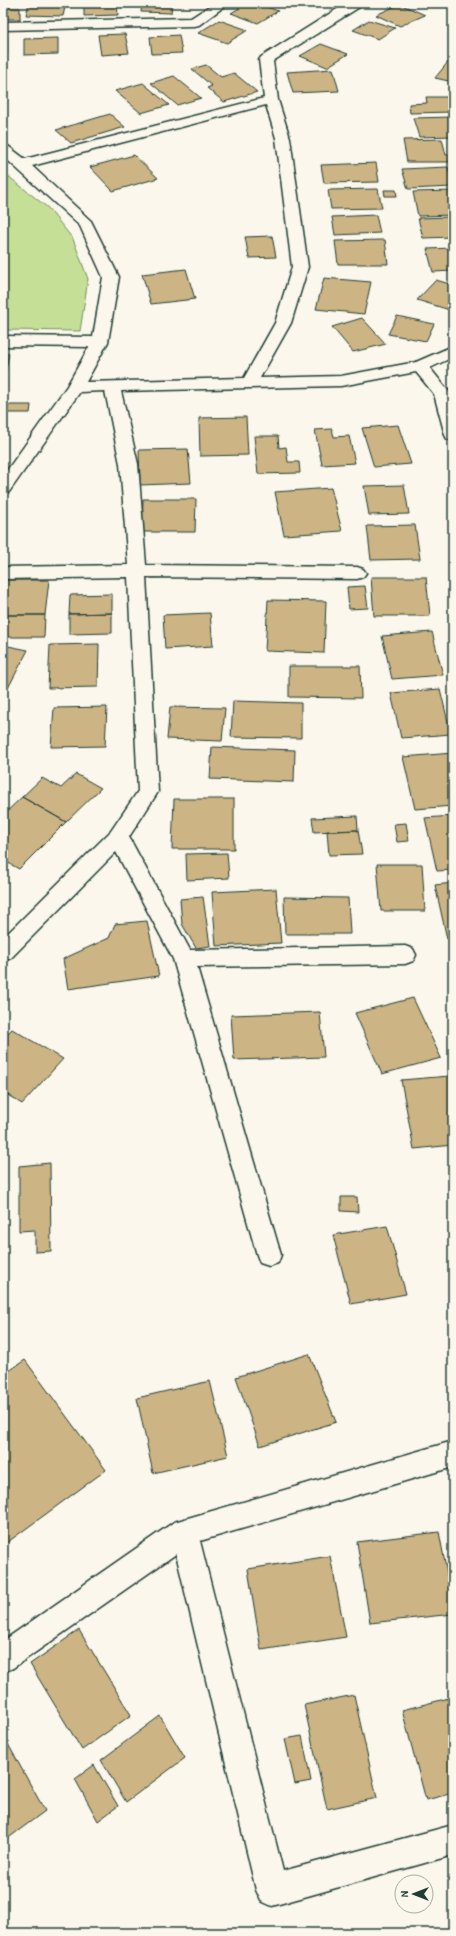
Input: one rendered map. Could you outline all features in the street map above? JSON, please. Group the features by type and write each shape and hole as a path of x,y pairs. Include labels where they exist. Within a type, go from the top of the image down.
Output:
{"street":[{"path":"3,26 194,22 223,3"},
{"path":"250,382 283,323 300,267 283,138 271,100 266,60 341,12 360,3"},
{"path":"22,164 271,100"},
{"path":"3,149 22,164 86,224 111,277 100,342 75,387 3,488"},
{"path":"3,341 100,342"},
{"path":"75,387 341,380 420,366 453,351"},
{"path":"420,366 442,393 453,435"},
{"path":"3,952 118,838 148,792 129,464 112,386"},
{"path":"3,573 136,571 357,573"},
{"path":"118,838 184,959 269,1255"},
{"path":"184,959 405,955"},
{"path":"3,1658 184,1532 453,1454"},
{"path":"184,1532 272,1890 453,1840"}],"green space":[{"path":"3,172 48,208 73,239 88,279 80,331 3,330"}],"building":[{"path":"29,3 66,3 63,16 26,15"},
{"path":"84,3 117,3 118,15 84,16"},
{"path":"142,3 172,3 171,13 141,12"},
{"path":"248,3 256,3 278,11 258,23 231,13"},
{"path":"400,4 425,15 400,26 376,15"},
{"path":"5,8 20,8 20,19 4,19"},
{"path":"219,20 248,30 227,43 198,33"},
{"path":"369,20 395,28 378,39 353,30"},
{"path":"125,34 129,53 101,55 98,35"},
{"path":"179,35 182,53 152,54 150,37"},
{"path":"3,36 7,36 7,55 3,55"},
{"path":"58,38 58,54 24,55 24,39"},
{"path":"321,44 348,54 327,67 300,56"},
{"path":"448,62 453,63 453,82 435,78"},
{"path":"206,65 221,77 234,73 257,92 224,102 207,88 212,86 192,69"},
{"path":"333,69 339,91 293,93 287,72"},
{"path":"174,76 201,98 177,105 151,83"},
{"path":"143,83 169,105 141,113 115,91"},
{"path":"426,97 453,97 453,112 410,113 409,104 427,103"},
{"path":"110,114 125,127 71,143 56,130"},
{"path":"453,117 453,136 419,137 413,118"},
{"path":"442,139 446,155 453,154 453,162 407,162 403,140"},
{"path":"134,155 158,178 113,191 90,167"},
{"path":"376,163 379,182 324,183 321,165"},
{"path":"448,167 453,187 408,189 402,169"},
{"path":"378,189 382,208 331,209 328,190"},
{"path":"384,190 396,190 397,196 385,196"},
{"path":"453,191 453,215 418,216 413,192"},
{"path":"376,215 380,233 335,235 332,217"},
{"path":"453,217 453,237 423,238 418,218"},
{"path":"272,236 276,257 249,258 245,237"},
{"path":"385,240 388,264 338,264 335,241"},
{"path":"453,248 453,271 433,272 427,249"},
{"path":"186,269 195,299 151,304 142,274"},
{"path":"324,278 371,282 364,314 316,309"},
{"path":"436,280 453,285 453,311 417,300"},
{"path":"397,316 434,324 426,341 388,334"},
{"path":"362,318 386,344 353,352 332,327"},
{"path":"3,353 9,353 3,385"},
{"path":"3,405 31,405 30,413 3,413"},
{"path":"246,417 248,455 200,456 199,418"},
{"path":"398,425 411,464 374,467 362,428"},
{"path":"332,429 334,437 349,436 355,463 322,465 315,430"},
{"path":"254,436 278,436 279,448 286,447 288,462 299,462 300,473 258,474"},
{"path":"188,449 191,483 140,485 139,450"},
{"path":"404,485 409,514 369,515 364,486"},
{"path":"331,488 342,531 284,535 275,492"},
{"path":"143,499 196,499 195,532 142,532"},
{"path":"415,525 420,559 371,560 367,526"},
{"path":"371,577 426,577 430,616 374,616"},
{"path":"5,580 49,580 45,615 3,615"},
{"path":"365,586 368,608 349,609 347,587"},
{"path":"112,594 112,613 69,614 70,595"},
{"path":"268,600 326,601 324,653 265,651"},
{"path":"112,613 112,633 69,634 69,614"},
{"path":"210,613 213,646 165,649 163,615"},
{"path":"3,615 45,615 44,637 3,637"},
{"path":"432,632 443,675 392,679 382,636"},
{"path":"99,644 98,687 48,688 50,645"},
{"path":"3,645 28,650 8,688 3,687"},
{"path":"289,666 360,666 361,698 289,697"},
{"path":"440,689 451,734 401,738 391,693"},
{"path":"233,701 301,703 301,738 231,737"},
{"path":"107,707 105,746 51,747 54,708"},
{"path":"170,707 225,708 222,741 167,739"},
{"path":"212,747 295,750 294,782 210,779"},
{"path":"453,753 453,806 415,809 403,757"},
{"path":"76,774 101,788 66,822 22,797 42,778 61,788"},
{"path":"22,797 66,822 19,869 3,860 3,815"},
{"path":"174,799 234,799 234,849 172,849"},
{"path":"357,816 358,830 314,832 312,818"},
{"path":"453,816 453,870 437,871 425,818"},
{"path":"406,823 409,841 397,842 394,824"},
{"path":"358,830 362,854 329,855 327,831"},
{"path":"227,853 229,878 187,880 186,854"},
{"path":"377,864 422,864 425,911 381,911"},
{"path":"453,883 453,938 447,939 435,885"},
{"path":"276,889 281,943 216,946 212,892"},
{"path":"203,897 210,946 196,948 182,924 180,899"},
{"path":"284,897 348,898 350,934 285,934"},
{"path":"147,921 159,976 68,989 63,959 109,938 115,924"},
{"path":"413,998 441,1058 382,1074 355,1013"},
{"path":"320,1012 324,1057 234,1060 231,1015"},
{"path":"12,1029 63,1059 22,1104 3,1092 3,1038"},
{"path":"450,1076 453,1090 453,1145 414,1149 401,1080"},
{"path":"50,1163 51,1251 35,1252 35,1230 19,1231 19,1166"},
{"path":"341,1197 357,1197 358,1212 341,1211"},
{"path":"387,1226 406,1294 351,1304 333,1235"},
{"path":"309,1354 336,1422 260,1446 236,1377"},
{"path":"25,1360 106,1470 5,1544 3,1541 3,1375"},
{"path":"210,1381 228,1456 153,1473 137,1398"},
{"path":"439,1532 453,1605 453,1614 370,1623 357,1542"},
{"path":"330,1556 346,1637 261,1650 248,1569"},
{"path":"79,1630 131,1715 82,1750 30,1664"},
{"path":"354,1695 377,1798 327,1809 304,1705"},
{"path":"453,1697 453,1793 426,1800 402,1710"},
{"path":"160,1716 185,1758 126,1802 101,1760"},
{"path":"3,1735 45,1811 3,1842"},
{"path":"302,1736 311,1781 295,1784 285,1739"},
{"path":"94,1765 118,1806 98,1821 75,1779"}]}
